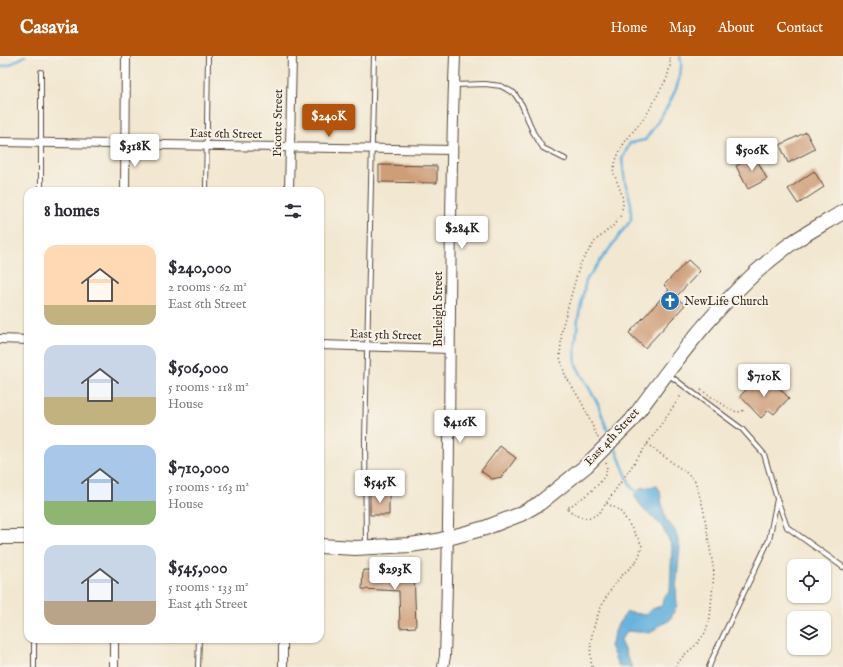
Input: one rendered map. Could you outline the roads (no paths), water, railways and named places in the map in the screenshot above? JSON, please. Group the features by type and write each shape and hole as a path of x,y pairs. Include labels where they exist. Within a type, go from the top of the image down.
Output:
{"highway":[{"name":"East 4th Street","path":"324,546 366,548 425,544 497,524 521,514 540,503 586,466 631,421 665,373 698,331 746,281 789,245 843,212"},
{"path":"0,537 24,537"}],"street":[{"path":"125,187 126,56"},
{"name":"Picotte Street","path":"289,187 292,56"},
{"name":"Burleigh Street","path":"444,667 449,538 451,150 454,56"},
{"name":"East 6th Street","path":"0,142 451,150"},
{"path":"0,339 24,340"},
{"name":"East 5th Street","path":"324,345 450,349"},
{"path":"114,643 114,667"},
{"path":"283,643 283,667"}],"lane":[{"path":"206,187 208,56"},
{"path":"366,548 366,439 374,56"},
{"path":"41,187 42,72"},
{"path":"454,85 485,84 501,86 514,93 522,105 533,132 543,148 565,159"},
{"path":"665,373 742,429 764,454 787,527 843,567"},
{"path":"709,667 770,540 777,499"},
{"path":"34,643 34,667"},
{"path":"198,667 199,643"}],"water":[{"path":"657,486 660,491 666,520 675,530 680,548 676,589 677,605 670,620 650,633 627,631 620,641 632,667 619,667 610,646 618,624 627,612 646,615 651,609 662,606 663,598 670,592 672,546 661,525 643,509 634,495 641,488"}],"waterway":[{"path":"0,67 9,65 25,56"},
{"path":"609,435 598,404 576,365 575,351 578,319 586,280 631,220 631,203 625,182 622,159 630,143 645,140 665,111 680,78 680,56"},
{"path":"614,445 631,487 637,492"}],"place":[{"name":"NewLife Church","path":"670,301"}]}
